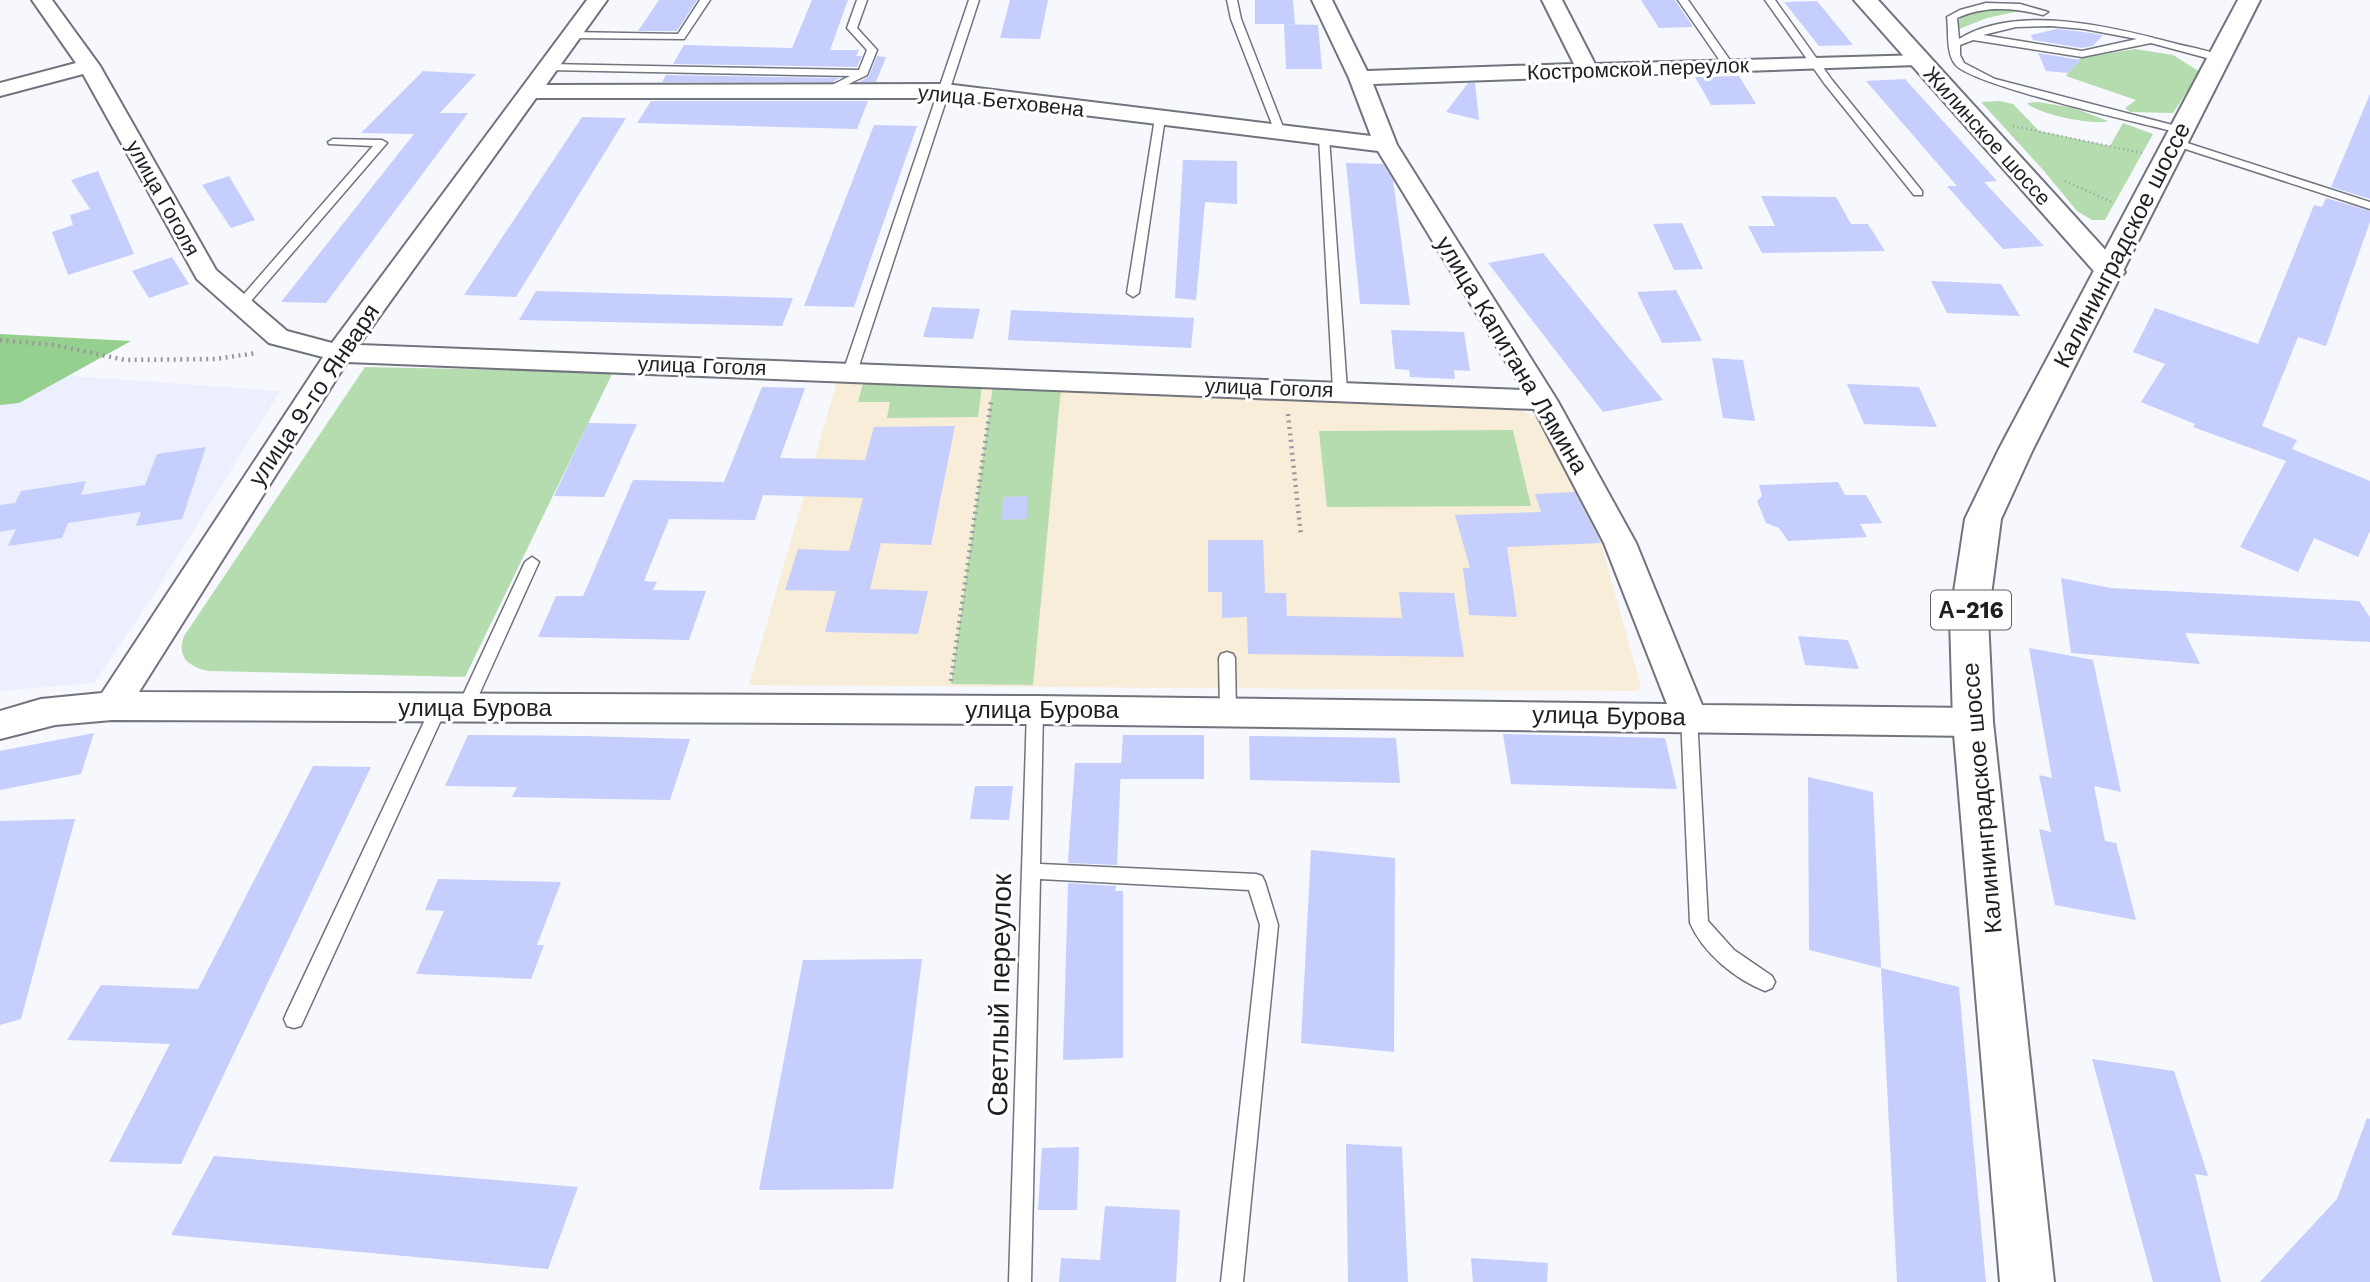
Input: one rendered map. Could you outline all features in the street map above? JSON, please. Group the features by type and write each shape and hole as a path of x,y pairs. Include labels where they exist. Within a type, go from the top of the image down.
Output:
{"main road":[{"name":"Жилинское шоссе","path":"1865,0 2110,272"},
{"name":"Калининградское шоссе","path":"2027,1282 1973,722 1969,618 1983,519 2016,449 2110,272 2166,141 2218,58 2249,0"}],"street":[{"name":"улица Гоголя","path":"42,0 89,66 206,274 278,337 339,353 1543,400"},
{"name":"улица 9-го Января","path":"112,706 339,353 597,0"},
{"name":"улица Капитана Лямина","path":"1322,0 1360,78 1386,145 1543,400 1620,543 1689,716"},
{"path":"1552,0 1588,71"},
{"name":"Костромской переулок","path":"1360,78 1917,59"},
{"path":"0,90 89,66"},
{"name":"улица Бетховена","path":"529,92 945,92 1386,145"},
{"path":"0,725 31,713 72,707 112,706"},
{"name":"улица Бурова","path":"112,706 1035,710 1689,716 1973,722"}],"lane":[{"path":"571,35 681,37 705,0"},
{"path":"826,92 863,73 872,50 852,27 862,0"},
{"path":"850,372 974,0"},
{"path":"1233,0 1236,19 1280,132"},
{"path":"1683,0 1728,66"},
{"path":"1770,0 1828,81 1918,193"},
{"path":"2218,58 2009,5 1980,6 1952,17 1955,55 1960,65 1991,81 2166,141 2370,206"},
{"path":"1955,44 1966,36 2003,22 2030,18 2062,18"},
{"path":"1966,36 2082,54 2151,40"},
{"path":"548,67 863,73"},
{"path":"1133,293 1160,118"},
{"path":"1324,137 1340,390"},
{"path":"241,304 382,143 333,142"},
{"path":"294,1019 452,708 532,562"},
{"path":"1227,658 1228,712"},
{"name":"Светлый переулок","path":"1020,1282 1035,710"},
{"path":"1689,716 1699,923 1707,937 1726,957 1765,982"},
{"path":"1031,872 1256,882 1269,925 1232,1282"}],"path":[{"path":"2013,126 2166,141"},
{"path":"0,340 54,345 125,360 216,359 307,344"},
{"path":"1286,388 1301,536"},
{"path":"947,710 993,389"}],"shaded area":[{"path":"0,371 280,391 159,586 94,683 0,691"},
{"path":"838,378 1519,410 1528,413 1548,424 1582,492 1601,543 1641,687 1637,691 1623,691 749,685"}],"green space":[{"path":"1987,8 2024,10 1987,18 1959,29 1957,25 1961,16"},
{"path":"2135,49 2173,55 2200,72 2173,113 2130,112 2125,108 2136,100 2066,76 2080,58"},
{"path":"2000,101 2013,104 2039,131 2110,146 2123,123 2153,134 2105,220 2092,220 2077,211 1981,102"},
{"path":"2038,102 2074,108 2108,121 2091,122 2066,118 2041,111 2027,103"},
{"path":"0,334 131,341 19,403 0,405"},
{"path":"365,367 613,372 465,677 208,671 195,667 183,655 184,636"},
{"path":"864,379 982,385 978,417 887,418 890,402 858,402"},
{"path":"993,385 1061,388 1033,685 951,684"},
{"path":"1513,430 1531,506 1327,507 1319,431"}],"building":[{"path":"659,0 697,0 677,31 638,31"},
{"path":"812,0 848,0 830,50 859,50 856,56 862,56 857,67 673,64 684,45 792,48"},
{"path":"1010,0 1048,0 1040,39 1000,38"},
{"path":"1255,0 1293,0 1295,24 1255,24"},
{"path":"1641,0 1675,0 1693,27 1659,28"},
{"path":"1817,1 1853,45 1819,46 1784,2"},
{"path":"1284,24 1318,25 1322,69 1286,69"},
{"path":"2057,29 2103,35 2093,46 2082,48 2033,40 2031,35"},
{"path":"2038,53 2081,60 2068,73 2046,71"},
{"path":"877,56 886,57 876,82 859,82 869,76"},
{"path":"423,71 476,74 440,113 468,113 326,303 281,302 414,134 361,133"},
{"path":"666,75 839,78 833,82 662,82"},
{"path":"1739,76 1756,104 1711,105 1695,77"},
{"path":"1905,79 1997,181 1984,182 2044,246 2003,249 1947,186 1957,186 1866,81"},
{"path":"1468,83 1475,83 1479,120 1446,112"},
{"path":"2370,94 2370,199 2331,187"},
{"path":"651,101 868,101 857,129 637,123"},
{"path":"582,117 626,118 516,297 464,295"},
{"path":"874,125 917,126 854,307 804,306"},
{"path":"1183,160 1237,161 1237,204 1205,202 1196,300 1175,298"},
{"path":"1346,163 1383,164 1393,180 1410,305 1360,304"},
{"path":"98,171 134,254 68,275 52,232 73,225 70,215 90,209 71,180"},
{"path":"229,176 255,220 231,228 202,185"},
{"path":"1761,196 1836,197 1851,224 1868,224 1885,251 1762,253 1748,226 1775,226"},
{"path":"2326,198 2370,211 2370,222 2326,346 2298,337 2262,426 2297,440 2292,449 2370,481 2370,531 2358,557 2314,538 2298,572 2240,547 2286,461 2193,427 2195,424 2141,402 2165,364 2133,352 2155,308 2258,344 2314,205 2322,207"},
{"path":"1682,223 1703,269 1674,270 1653,224"},
{"path":"1543,253 1663,400 1603,412 1488,263"},
{"path":"172,257 189,284 149,298 132,271"},
{"path":"1931,281 2001,284 2020,316 1947,313"},
{"path":"1676,290 1702,341 1662,343 1637,292"},
{"path":"536,291 793,298 782,326 519,320"},
{"path":"932,307 980,309 973,339 923,337"},
{"path":"1011,310 1194,318 1191,348 1008,340"},
{"path":"1391,330 1464,332 1470,371 1454,370 1455,379 1410,377 1409,370 1395,369"},
{"path":"1712,358 1743,360 1755,421 1723,418"},
{"path":"1847,384 1919,387 1937,427 1864,424"},
{"path":"762,387 805,388 780,458 865,460 874,427 955,426 931,545 881,543 870,589 928,591 918,634 825,632 836,591 785,590 798,549 849,551 863,498 763,495 755,520 669,519 644,581 657,582 653,590 706,591 689,640 538,637 556,596 583,596 633,480 724,482"},
{"path":"588,423 637,424 604,497 554,496"},
{"path":"206,447 182,519 136,526 141,512 68,523 62,538 8,546 16,529 0,532 0,505 15,503 21,491 86,481 81,495 145,485 157,454"},
{"path":"1838,482 1845,495 1866,495 1882,523 1860,524 1867,537 1788,541 1779,528 1766,523 1757,501 1762,496 1759,485"},
{"path":"1575,492 1601,543 1507,547 1517,617 1469,615 1463,568 1470,568 1455,515 1541,512 1535,494"},
{"path":"1027,496 1027,519 1002,520 1003,497"},
{"path":"1208,540 1263,540 1265,593 1286,593 1287,616 1402,618 1399,592 1454,593 1464,657 1248,654 1247,617 1222,618 1222,592 1208,592"},
{"path":"2061,578 2110,588 2359,601 2370,617 2370,642 2185,633 2200,664 2071,653"},
{"path":"1798,636 1848,640 1859,669 1805,665"},
{"path":"2029,648 2093,660 2121,792 2094,786 2105,841 2116,843 2136,920 2055,905 2039,829 2051,832 2039,775 2052,778"},
{"path":"94,733 81,774 0,790 0,751"},
{"path":"1503,734 1665,738 1677,789 1511,784"},
{"path":"468,735 690,739 670,800 607,799 512,797 517,787 445,786"},
{"path":"1123,735 1204,735 1204,779 1120,779"},
{"path":"1249,736 1396,738 1400,783 1250,780"},
{"path":"1075,763 1121,763 1117,865 1069,863"},
{"path":"313,766 371,767 181,1164 109,1162 170,1044 67,1040 101,985 198,989"},
{"path":"1808,777 1873,792 1881,968 1809,950"},
{"path":"975,786 1013,786 1009,820 970,819"},
{"path":"75,819 21,1019 0,1025 0,821"},
{"path":"1311,850 1395,858 1394,1052 1301,1043"},
{"path":"438,879 561,882 537,945 544,945 531,979 416,974 444,911 425,910"},
{"path":"1068,883 1116,886 1115,891 1123,891 1123,1058 1063,1060"},
{"path":"922,959 893,1189 759,1190 803,960"},
{"path":"1881,968 1959,987 1986,1282 1897,1282"},
{"path":"2092,1059 2174,1071 2208,1176 2195,1174 2221,1282 2153,1282"},
{"path":"2367,1118 2370,1119 2370,1282 2260,1282 2337,1199"},
{"path":"1346,1144 1402,1147 1408,1282 1348,1282"},
{"path":"1079,1147 1077,1210 1038,1210 1042,1148"},
{"path":"214,1156 578,1187 548,1269 171,1235"},
{"path":"1105,1206 1180,1210 1176,1282 1059,1282 1061,1258 1100,1260"},
{"path":"1471,1258 1548,1263 1547,1282 1473,1282"}]}
